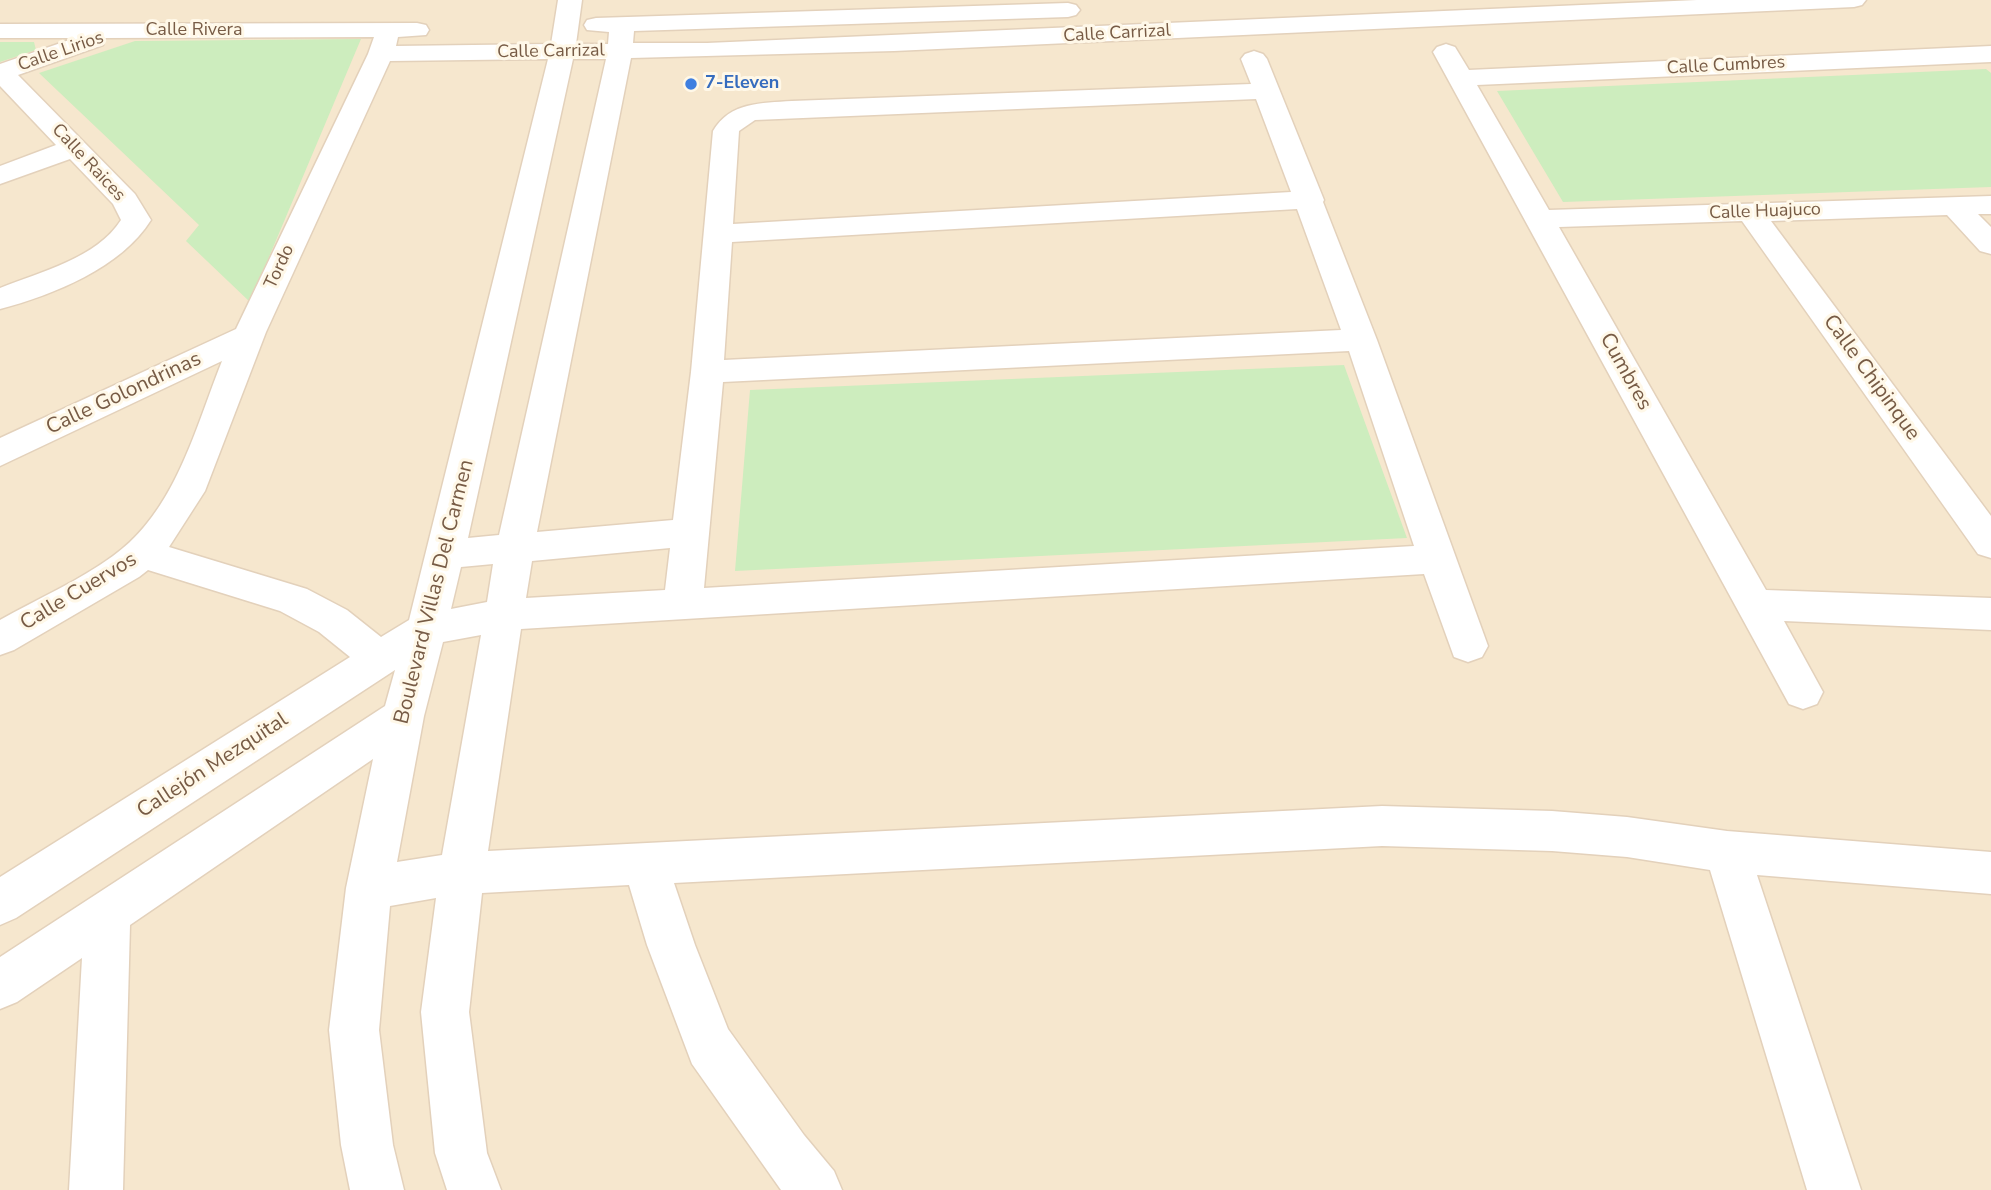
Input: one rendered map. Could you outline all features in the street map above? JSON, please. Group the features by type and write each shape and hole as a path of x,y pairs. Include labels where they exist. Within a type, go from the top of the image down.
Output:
{"street":[{"name":"Calle Carrizal","path":"619,25 894,44 1656,4 1854,0"},
{"path":"1709,3 1730,25"},
{"path":"1656,4 1677,28"},
{"path":"946,7 948,42"},
{"name":"Calle Carrizal","path":"384,42 560,26 891,9 1098,9"},
{"path":"891,9 894,44"},
{"path":"474,1190 461,1153 445,1012 462,873 515,547 619,25"},
{"name":"Boulevard Villas Del Carmen","path":"377,1190 367,1144 354,1030 369,888 403,716 446,554 560,26"},
{"path":"384,42 443,29"},
{"name":"Calle Rivera","path":"0,30 121,31 384,42"},
{"name":"Calle Lirios","path":"1,73 121,31"},
{"name":"Tordo","path":"180,506 249,335 384,42"},
{"path":"1748,45 1766,64"},
{"name":"Calle Cumbres","path":"1454,65 1712,67 1985,45"},
{"path":"1695,47 1712,67"},
{"path":"1254,59 1310,200 1468,646"},
{"name":"Cumbres","path":"1454,65 1804,692"},
{"name":"Calle Raices","path":"0,299 102,254 132,230 136,220 124,200 1,73"},
{"path":"683,604 707,372 726,131 736,118 793,108 1266,91"},
{"path":"0,176 75,148"},
{"path":"719,234 1310,200"},
{"name":"Calle Huajuco","path":"1540,219 1991,205"},
{"path":"1955,206 1991,245"},
{"name":"Calle Chipinque","path":"1750,212 1991,544"},
{"name":"Calle Golondrinas","path":"0,453 249,335"},
{"path":"707,372 1361,340"},
{"name":"Calle Cuervos","path":"0,639 144,554 180,506"},
{"path":"446,554 691,532"},
{"path":"144,554 293,600 333,621 380,659"},
{"path":"426,629 503,615 1436,559"},
{"path":"1755,605 1991,614"},
{"name":"Callejón Mezquital","path":"0,903 426,629"},
{"path":"0,985 403,716"},
{"path":"369,888 462,873 646,866 1382,826 1552,831 1627,837 1727,852 1991,873"},
{"path":"1727,852 1834,1190"},
{"path":"646,866 671,945 710,1046 785,1154 816,1190"},
{"path":"96,1190 107,914"}],"shaded area":[{"path":"0,0 1991,0 1991,1190 0,1190"}],"green space":[{"path":"361,39 250,302 186,241 199,225 39,73 135,41"},
{"path":"0,42 34,42 36,50 0,62"},
{"path":"1986,69 1991,73 1991,187 1563,202 1497,91"},
{"path":"1344,365 1407,538 735,571 750,390"}],"place":[{"name":"7-Eleven","path":"691,84"}]}
